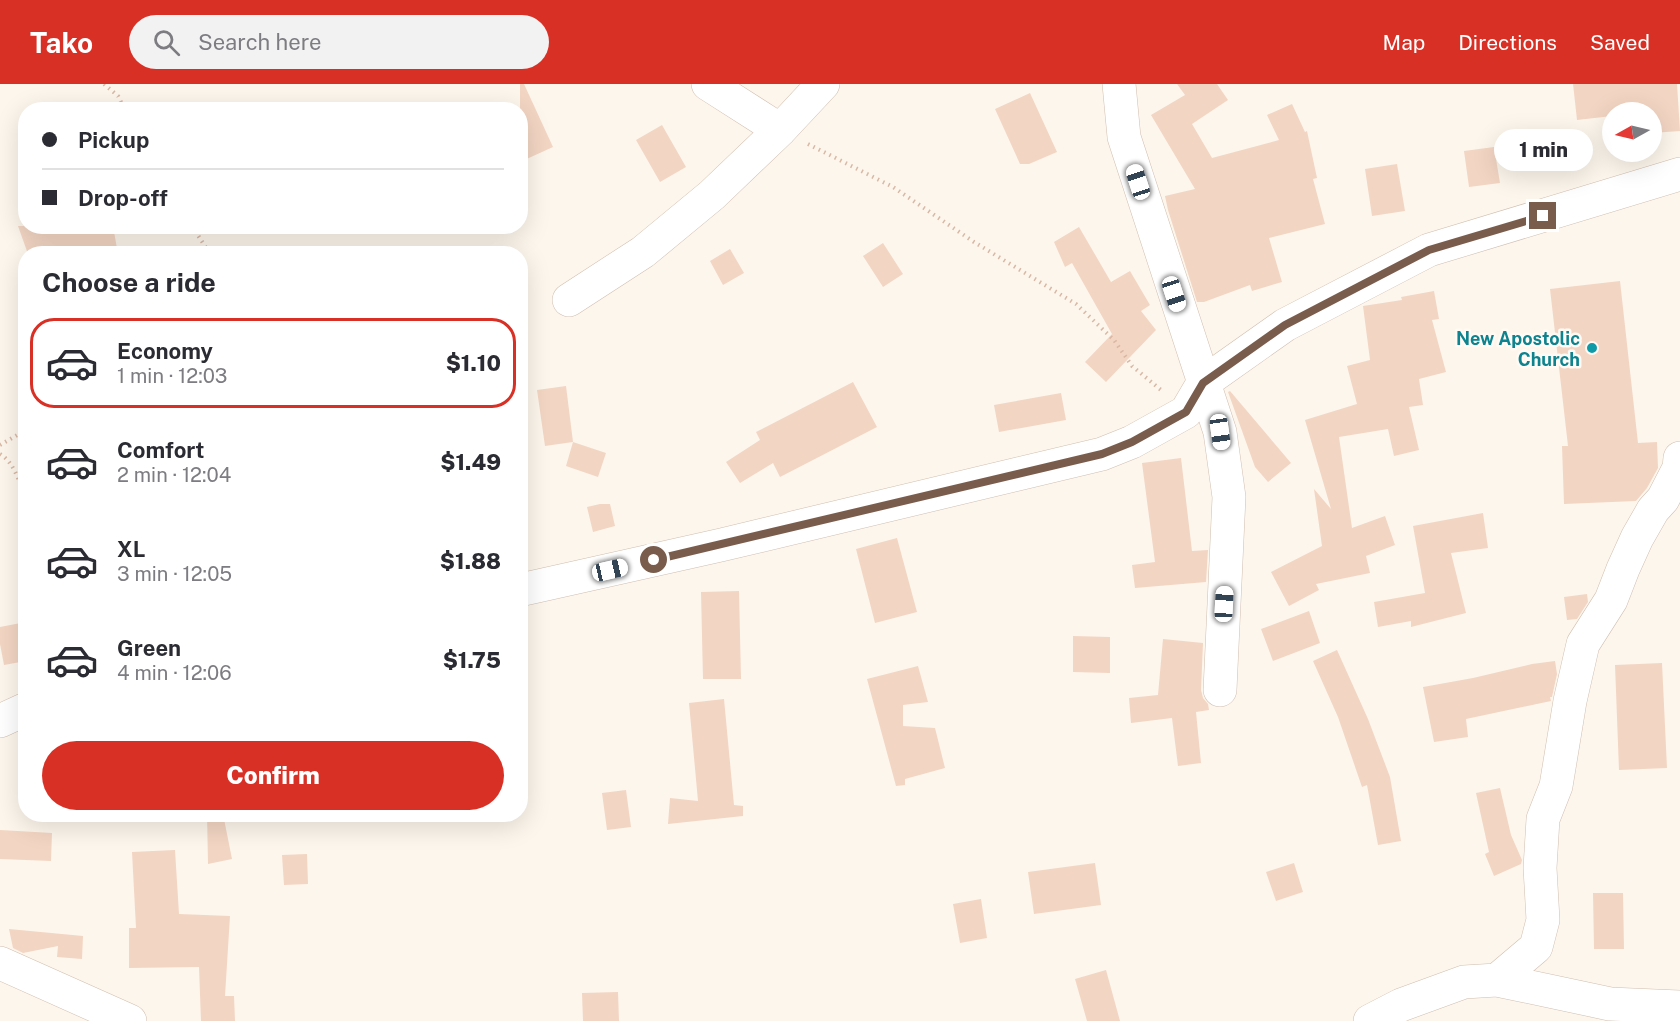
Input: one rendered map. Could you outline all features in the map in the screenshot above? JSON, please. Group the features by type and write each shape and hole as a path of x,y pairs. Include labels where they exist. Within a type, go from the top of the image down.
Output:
{"street":[{"path":"708,84 780,130"},
{"path":"569,300 643,252 712,195 780,130 823,84"},
{"path":"1119,84 1124,137 1220,432 1229,497 1220,690"},
{"path":"528,588 733,543 1102,454 1132,442 1186,412 1203,383 1285,325 1429,250 1680,174"},
{"path":"1497,980 1536,947 1539,938 1543,920 1540,868 1543,819 1556,786 1570,701 1583,644 1611,600 1637,538 1653,510 1663,499 1680,465"},
{"path":"0,720 18,712"},
{"path":"0,963 130,1021"},
{"path":"1370,1021 1401,1005 1464,982 1497,980 1610,1004 1680,1007"}],"path":[{"path":"104,84 118,96 121,102"},
{"path":"780,130 893,188 974,242 1076,304 1114,340 1132,366 1186,412"},
{"path":"0,446 18,435"},
{"path":"0,454 7,458 18,480"}],"building":[{"path":"520,84 524,84 553,147 528,158 528,102 520,102"},
{"path":"1177,84 1217,84 1228,100 1192,124 1212,158 1279,140 1267,115 1292,104 1305,132 1307,131 1317,178 1313,179 1325,224 1269,238 1282,282 1252,291 1250,285 1204,302 1197,302 1165,196 1195,189 1151,115 1185,95"},
{"path":"1573,84 1677,84 1680,131 1662,132 1662,102 1602,102 1602,117 1577,120"},
{"path":"1030,93 1057,152 1029,164 1020,164 995,109"},
{"path":"662,125 686,167 660,182 636,140"},
{"path":"1494,147 1500,183 1469,187 1464,151"},
{"path":"1397,164 1405,211 1372,216 1365,169"},
{"path":"1079,227 1111,282 1130,271 1150,305 1141,311 1156,330 1106,382 1085,362 1112,334 1072,263 1065,267 1054,242"},
{"path":"21,234 114,234 117,246 25,246"},
{"path":"883,243 903,274 883,287 863,256"},
{"path":"730,249 744,273 723,285 710,261"},
{"path":"1620,281 1638,443 1657,442 1658,468 1647,488 1636,501 1564,504 1562,446 1568,446 1550,289"},
{"path":"1434,291 1439,319 1432,320 1446,372 1419,379 1423,405 1409,407 1419,450 1394,456 1388,429 1339,437 1352,528 1385,516 1395,545 1366,556 1370,573 1316,584 1319,590 1289,606 1271,572 1322,546 1314,489 1331,509 1305,420 1357,404 1347,366 1370,360 1363,306 1402,300 1401,297"},
{"path":"853,382 877,427 780,477 773,463 740,483 726,462 760,440 756,432"},
{"path":"566,386 573,442 545,446 537,390"},
{"path":"1230,391 1291,463 1268,482 1255,467 1228,392"},
{"path":"1061,393 1066,420 999,432 994,405"},
{"path":"573,442 606,453 598,477 566,466"},
{"path":"1181,458 1192,551 1208,550 1206,582 1135,588 1132,565 1155,562 1142,463"},
{"path":"610,504 615,526 593,532 587,507"},
{"path":"1483,513 1488,548 1451,553 1466,613 1411,627 1411,621 1378,627 1374,602 1425,593 1413,526"},
{"path":"897,538 917,612 875,623 856,549"},
{"path":"739,591 741,679 703,679 701,592"},
{"path":"1587,594 1588,602 1577,619 1567,620 1564,597"},
{"path":"1309,611 1320,643 1273,661 1261,629"},
{"path":"18,624 18,662 4,665 0,627"},
{"path":"1073,636 1110,637 1110,673 1073,672"},
{"path":"1163,639 1203,643 1201,690 1209,710 1196,712 1201,763 1178,766 1172,718 1131,723 1129,698 1158,695"},
{"path":"1337,650 1368,719 1390,777 1401,841 1378,845 1367,785 1362,787 1338,717 1313,661"},
{"path":"1555,661 1557,674 1552,697 1550,697 1551,701 1466,719 1468,737 1434,742 1423,687"},
{"path":"1662,663 1667,768 1619,770 1615,665"},
{"path":"918,666 928,702 903,705 903,726 935,728 945,768 905,779 905,785 896,786 867,679"},
{"path":"724,699 734,805 743,806 743,816 668,824 670,798 698,801 689,703"},
{"path":"1500,788 1511,835 1522,860 1521,864 1494,876 1485,854 1489,852 1476,793"},
{"path":"626,790 631,827 607,830 602,793"},
{"path":"207,822 225,822 232,859 208,864"},
{"path":"0,830 52,833 51,861 0,859"},
{"path":"175,850 179,914 230,916 225,996 234,996 235,1021 201,1021 199,967 129,968 129,928 136,928 132,852"},
{"path":"307,854 308,884 284,885 282,855"},
{"path":"1095,863 1101,905 1034,914 1028,872"},
{"path":"1294,863 1303,892 1276,901 1266,872"},
{"path":"1593,893 1623,893 1624,949 1594,949"},
{"path":"981,899 987,938 960,943 953,904"},
{"path":"9,929 83,936 82,959 57,957 58,946 23,953 13,948"},
{"path":"1106,970 1120,1021 1087,1021 1075,979"},
{"path":"618,992 619,1021 583,1021 582,993"}],"place":[{"name":"New Apostolic Church","path":"1592,348"}],"route":[{"path":"654,560 1102,454 1132,442 1186,412 1203,383 1285,325 1429,250 1543,216"}]}
